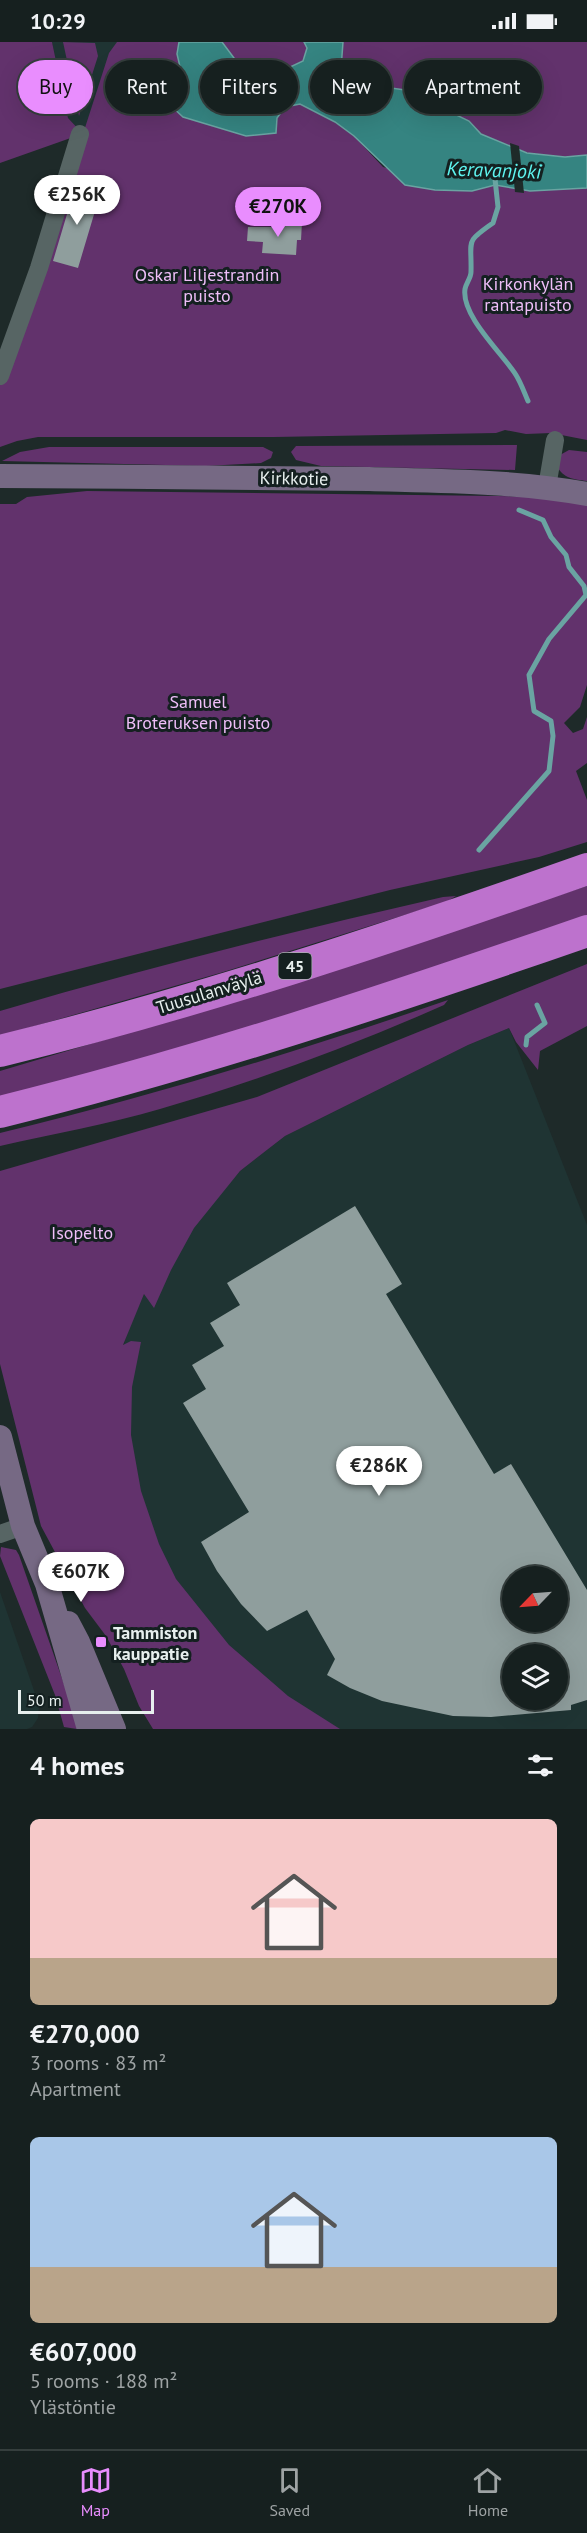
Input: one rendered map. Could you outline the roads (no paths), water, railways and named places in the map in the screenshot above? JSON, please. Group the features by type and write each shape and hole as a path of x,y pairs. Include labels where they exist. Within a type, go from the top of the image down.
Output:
{"highway":[{"name":"Tuusulanväylä","path":"0,1051 184,1000 412,930 587,869"},
{"path":"0,1112 200,1057 431,985 587,931"}],"street":[{"path":"0,376 39,268 80,134"},
{"path":"547,487 555,440"},
{"name":"Kirkkotie","path":"0,476 281,477 501,483 547,487 587,494"},
{"path":"0,1437 23,1526 46,1584 90,1729"},
{"path":"0,1534 23,1526"},
{"path":"46,1584 78,1642 114,1729"}],"water":[{"path":"179,42 222,42 236,60 200,60 200,114 280,114 277,118 276,133 246,136 183,117 180,114 188,114 188,60 178,60"},
{"path":"304,42 343,42 342,60 310,60 310,109 298,104 298,63 303,61 307,48"},
{"name":"Keravanjoki","path":"392,88 404,90 404,114 455,114 469,121 481,134 527,153 565,157 587,155 587,188 530,191 495,185 472,191 435,190 405,185 354,136 319,114 392,114"}],"waterway":[{"name":"Keravanjoki","path":"495,179 498,207 493,223 477,235 472,243 471,274 465,289 466,300 476,323 510,366 528,401"},
{"path":"479,850 549,771 553,736 551,721 534,711 529,675 549,639 586,595 584,586 569,567 566,555 551,537 543,520 519,510"},
{"path":"526,1045 527,1037 545,1023 537,1005"}],"place":[{"name":"Tammiston kauppatie","path":"101,1642"}],"park label":[{"name":"Oskar Liljestrandin puisto","path":"207,284"},
{"name":"Kirkonkylän rantapuisto","path":"528,293"},
{"name":"Samuel Broteruksen puisto","path":"198,711"},
{"name":"Isopelto","path":"82,1232"}]}
